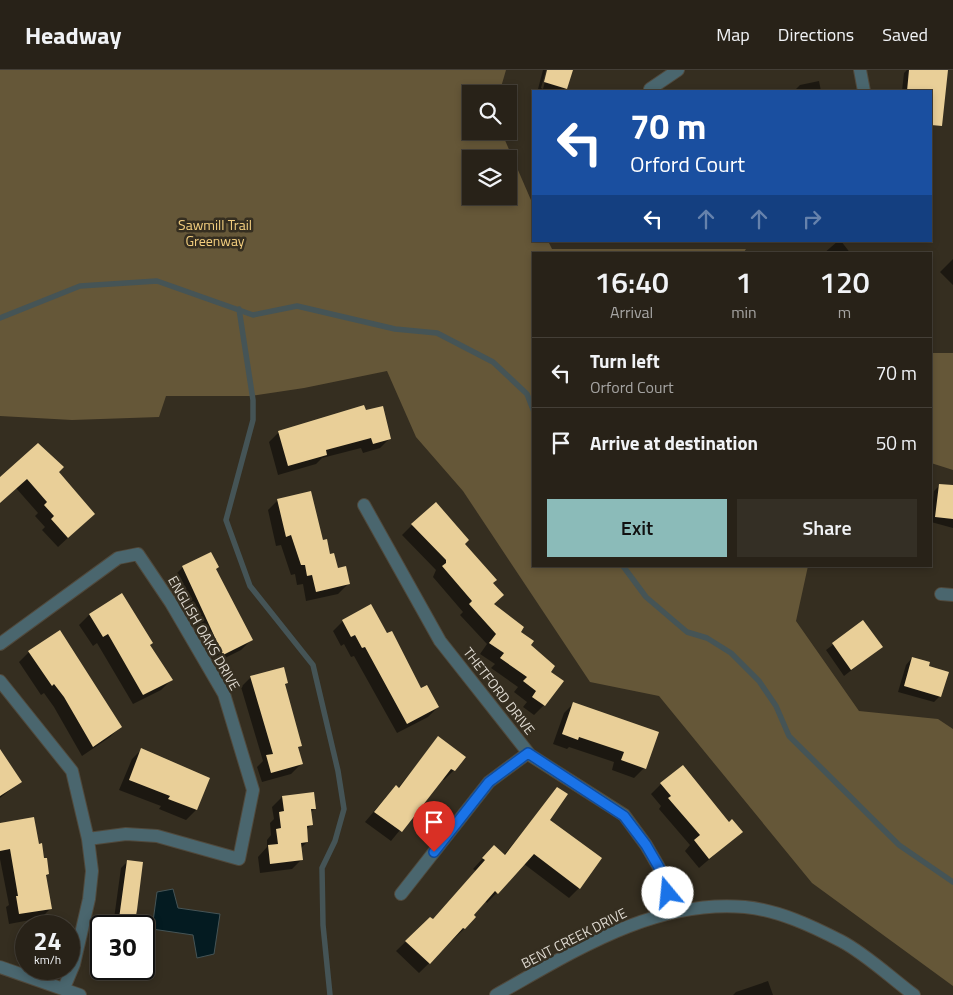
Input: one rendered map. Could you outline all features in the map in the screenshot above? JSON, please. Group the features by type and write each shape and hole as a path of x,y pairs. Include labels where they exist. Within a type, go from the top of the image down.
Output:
{"street":[{"path":"650,88 678,70"},
{"path":"860,70 864,90"},
{"name":"THETFORD DRIVE","path":"364,506 440,640 528,753 624,816 646,845 664,876 672,911"},
{"name":"ENGLISH OAKS DRIVE","path":"0,644 118,558 138,554 171,603 224,694 253,790 239,859 157,836 126,834 88,839"},
{"path":"0,681 72,771 88,839 92,871 89,899 74,964 64,988"},
{"path":"401,894 489,782 528,753"},
{"name":"BENT CREEK DRIVE","path":"496,995 622,928 672,911 746,907 789,918 843,942 914,995"},
{"path":"0,967 80,995"}],"green space":[{"name":"Sawmill Trail Greenway","path":"0,70 506,70 502,85 462,85 462,140 505,140 509,150 462,150 462,205 517,205 517,168 532,202 532,242 548,242 552,249 746,249 744,252 532,252 532,567 808,567 796,621 859,711 938,719 953,729 953,986 812,883 659,696 590,682 463,491 416,437 387,371 304,388 250,396 166,396 159,417 72,420 0,416"},
{"path":"932,353 953,353 953,470 932,463"}],"water":[{"path":"173,889 178,908 220,914 214,954 197,958 193,935 155,929 154,915 157,892"}],"building":[{"path":"547,70 573,70 567,89 544,82"},
{"path":"909,70 948,70 942,126 932,125 932,90 907,90"},
{"path":"364,405 366,410 383,406 391,439 373,444 371,438 326,450 327,455 288,466 278,431"},
{"path":"38,443 64,467 59,472 95,514 68,538 51,519 54,516 44,505 47,502 27,479 0,503 0,477"},
{"path":"939,484 953,485 953,519 935,517"},
{"path":"311,491 323,540 327,539 330,554 334,553 338,568 346,566 350,584 316,592 312,575 307,576 305,565 301,565 291,535 286,537 277,499"},
{"path":"436,502 469,540 465,544 497,580 493,583 504,595 494,604 524,627 521,632 534,641 531,645 555,666 551,672 564,681 545,706 532,697 536,691 523,681 527,677 500,658 504,653 489,643 496,634 469,604 472,601 442,566 446,563 446,560 411,524"},
{"path":"211,552 219,567 216,569 253,640 223,655 182,566"},
{"path":"122,593 153,643 150,645 173,680 143,695 108,634 103,637 89,614"},
{"path":"371,604 387,633 392,631 421,688 427,685 439,707 407,724 365,647 362,648 355,635 351,637 342,620"},
{"path":"863,620 883,647 851,670 832,643"},
{"path":"60,630 122,727 93,747 64,697 54,684 52,686 28,651"},
{"path":"912,657 930,662 929,666 949,672 941,697 904,686"},
{"path":"284,667 288,683 285,684 302,746 298,747 303,764 271,773 266,755 273,754 250,676"},
{"path":"573,702 659,732 646,769 621,760 624,752 579,737 578,740 562,734"},
{"path":"438,736 466,757 455,771 451,769 402,832 374,812 396,785 399,788"},
{"path":"141,748 210,778 197,810 168,799 170,796 129,780"},
{"path":"0,749 22,782 0,796"},
{"path":"683,765 729,822 732,819 743,832 709,859 694,840 700,835 668,798 671,796 660,783"},
{"path":"557,787 568,794 550,820 602,858 580,889 534,854 498,894 495,891 474,915 476,917 465,929 463,928 430,964 405,941 430,917 433,919 485,860 482,858 494,845 505,855"},
{"path":"314,792 316,809 311,809 313,825 307,826 308,842 301,843 303,860 270,864 268,845 278,844 276,829 281,828 279,812 284,811 282,796"},
{"path":"34,817 39,844 42,843 44,858 47,858 49,874 46,875 52,909 19,914 10,849 0,851 0,823"},
{"path":"127,860 143,862 136,915 120,915"}],"waterway":[{"path":"0,318 80,286 157,281 253,315 297,306 395,329 437,333 493,362 527,394 532,407"},
{"path":"239,309 253,400 253,420 226,520 250,586 313,665 338,771 344,809 335,841 322,868 323,925 330,995"},
{"path":"624,567 646,597 687,632 707,638 731,653 759,681 776,706 789,736 899,845 953,882"}],"route":[{"path":"434,852 489,782 528,753 624,816 646,845 664,876 668,893"}]}
